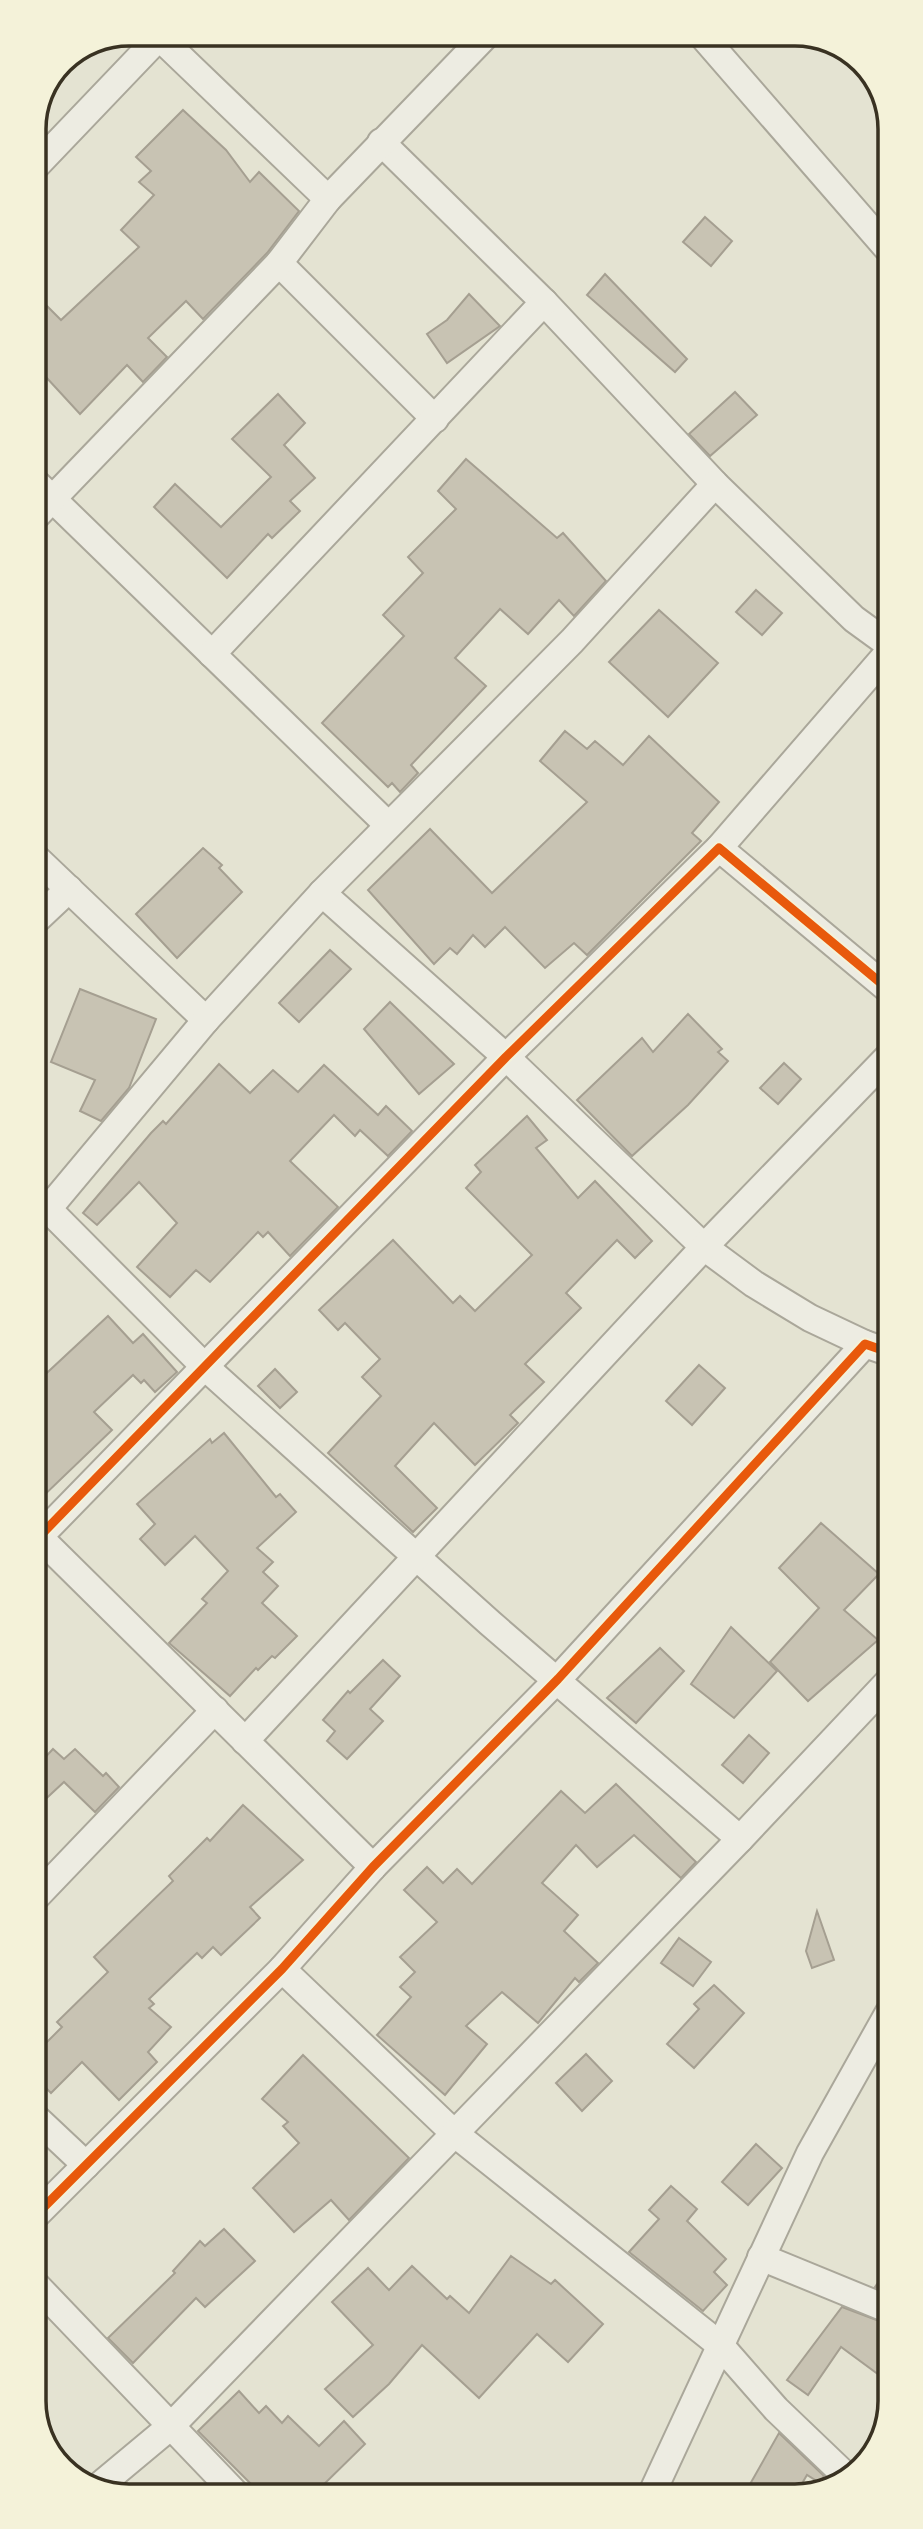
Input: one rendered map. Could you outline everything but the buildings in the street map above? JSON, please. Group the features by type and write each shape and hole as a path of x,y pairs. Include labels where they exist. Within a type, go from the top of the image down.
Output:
{"street":[{"path":"46,155 149,46"},
{"path":"170,46 328,199"},
{"path":"46,494 279,263 328,199 475,46"},
{"path":"711,46 878,238"},
{"path":"381,142 544,302 715,484 854,619 878,636"},
{"path":"279,263 435,418"},
{"path":"212,654 544,302"},
{"path":"46,1196 322,893 387,824 572,641 715,484"},
{"path":"46,505 212,654 387,824"},
{"path":"46,1528 506,1057 719,848 878,664"},
{"path":"719,848 878,981"},
{"path":"46,867 206,1020"},
{"path":"46,910 69,889"},
{"path":"46,2205 282,1969 373,1867 877,1348 810,1318 754,1284 704,1247 506,1057 322,893"},
{"path":"245,1741 704,1247 878,1067"},
{"path":"46,1207 203,1365 417,1558 740,1839"},
{"path":"46,1546 373,1867"},
{"path":"106,2480 171,2426 740,1839 878,1693"},
{"path":"46,1886 215,1710"},
{"path":"282,1969 454,2133 720,2345 776,2409 840,2470"},
{"path":"656,2484 810,2153 878,2032"},
{"path":"46,2127 86,2165"},
{"path":"761,2258 878,2304"},
{"path":"46,2295 226,2483"}],"cycle path":[{"path":"46,1530 506,1057 719,848 878,981"},
{"path":"46,2205 282,1969 373,1867 558,1679 865,1344 878,1349"}]}
